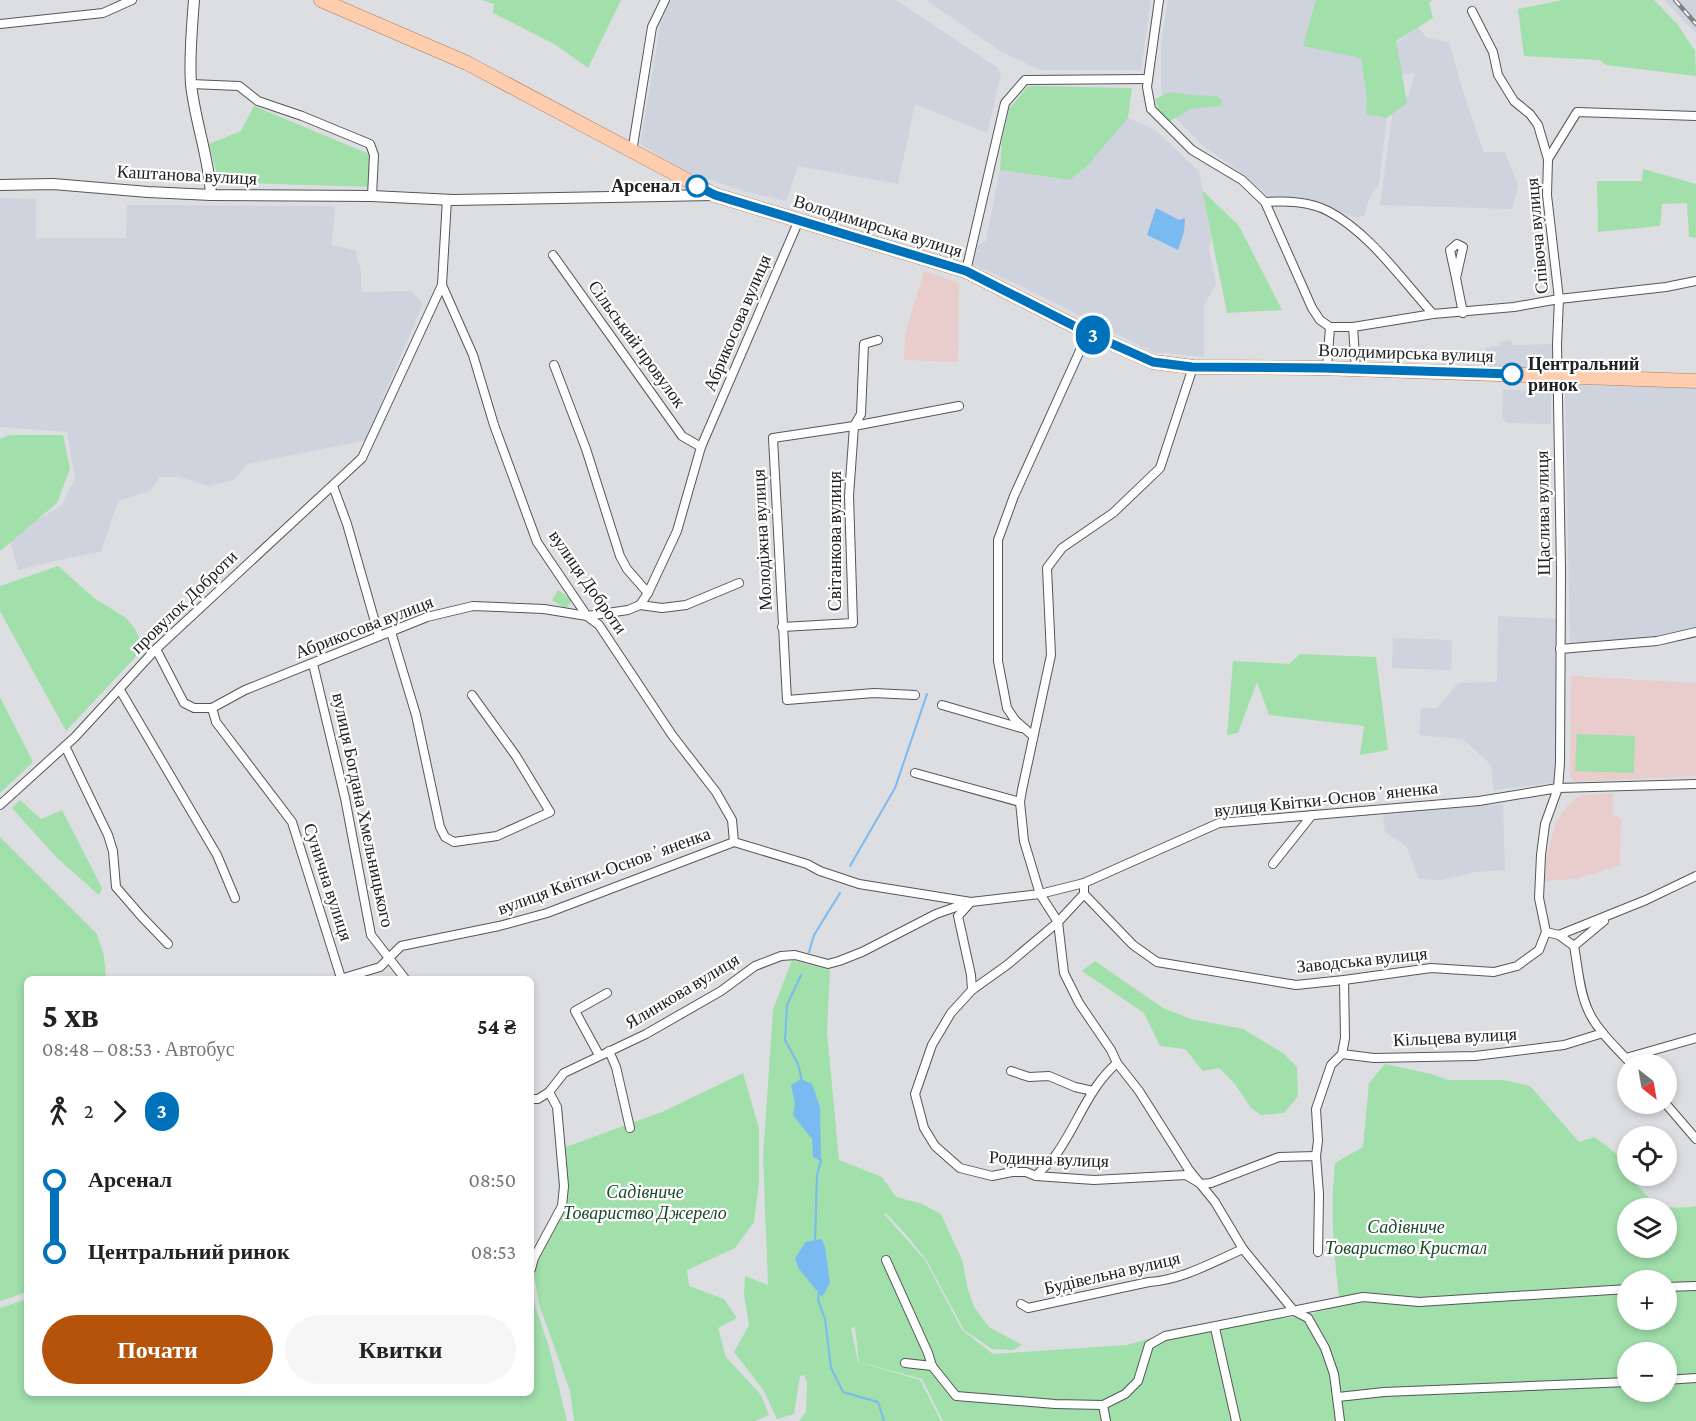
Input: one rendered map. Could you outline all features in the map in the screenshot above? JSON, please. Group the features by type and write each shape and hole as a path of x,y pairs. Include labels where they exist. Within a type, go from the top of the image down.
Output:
{"main road":[{"name":"Володимирська вулиця","path":"321,0 467,63 715,195 966,271 1088,333 1153,362 1192,367 1327,368 1696,381"}],"street":[{"path":"0,24 102,12 132,0"},
{"path":"194,0 191,84 211,195"},
{"path":"632,152 652,27 665,0"},
{"path":"1159,0 1147,87 1150,109 1192,150 1242,180 1265,202 1312,308 1320,320 1330,327 1353,327 1433,314 1514,307 1559,299 1666,287 1696,280"},
{"path":"1472,11 1493,52 1498,75 1514,101 1530,114 1538,125 1548,159"},
{"path":"966,271 1005,103 1025,80 1148,79"},
{"path":"191,84 239,86 258,101 370,144 374,155 372,196"},
{"name":"Співоча вулиця","path":"1558,377 1559,299 1547,195 1548,159 1577,112 1696,116"},
{"name":"Каштанова вулиця","path":"0,185 53,184 211,195 447,199 547,198"},
{"name":"Володимирська вулиця","path":"547,198 715,195"},
{"path":"442,285 447,199"},
{"path":"1265,202 1291,201 1327,210 1359,231 1433,314"},
{"name":"Абрикосова вулиця","path":"640,605 648,594 676,531 701,447 799,220"},
{"name":"Сільський провулок","path":"553,255 682,436 701,447"},
{"path":"1456,278 1463,313"},
{"name":"провулок Доброти","path":"0,805 120,690 156,649 362,458 442,285"},
{"name":"вулиця Доброти","path":"442,285 474,355 494,425 537,542 587,616 599,625 672,735 716,792 732,820 734,842"},
{"path":"1327,368 1330,327"},
{"path":"1353,327 1356,370"},
{"path":"1033,736 1015,720 1007,708 998,661 998,540 1014,496 1088,333"},
{"name":"Світанкова вулиця","path":"782,627 853,623 849,496 854,426 861,414 864,344 878,340"},
{"path":"554,364 586,449 620,556 627,569 648,594"},
{"path":"1192,367 1160,468 1113,513 1062,548 1047,568 1051,656 1020,802 1024,841 1040,894 1058,922 1064,973 1079,1003 1111,1050 1117,1063 1139,1090 1189,1170 1215,1202 1243,1249 1294,1311 1308,1318 1325,1348 1334,1374 1341,1421"},
{"name":"Щаслива вулиця","path":"1546,932 1539,898 1540,855 1545,824 1558,788 1561,569 1558,377"},
{"name":"Молодіжна вулиця","path":"915,696 874,693 787,700 773,438 854,426 959,406"},
{"path":"333,486 347,524 379,636"},
{"name":"Абрикосова вулиця","path":"212,708 244,690 379,636 427,618 473,606 544,609 587,616 628,610 640,605 662,608 686,605 739,583"},
{"path":"391,632 416,715 440,827 446,837 454,842 497,836 550,812 516,756 472,695"},
{"path":"1560,649 1657,641 1696,632"},
{"path":"156,649 184,703 194,708 212,708"},
{"name":"вулиця Богдана Хмельницького","path":"313,664 345,798 371,935 390,957"},
{"path":"120,690 217,855 235,897"},
{"path":"942,705 1025,729"},
{"name":"Сунична вулиця","path":"212,708 216,722 292,822 338,976"},
{"path":"64,746 108,835 113,851 116,887 168,944"},
{"path":"915,773 1020,802"},
{"name":"вулиця Квітки-Основʼяненка","path":"781,956 795,955 828,964 862,952 936,914 971,902 1040,894 1084,883 1219,823 1479,801 1558,788 1696,784"},
{"path":"1273,864 1312,815"},
{"name":"вулиця Квітки-Основʼяненка","path":"349,976 380,967 401,946 499,927 547,913 734,842 807,864 820,871 860,884 971,902"},
{"path":"1559,935 1610,916 1695,879"},
{"path":"1084,883 1084,894"},
{"name":"Заводська вулиця","path":"1084,894 1133,945 1157,962 1296,985 1431,968 1494,972 1516,966 1539,950 1546,932"},
{"name":"Родинна вулиця","path":"1084,894 1058,922 1007,965 972,990 951,1013 932,1045 915,1094 924,1128 935,1146 960,1168 992,1176 1026,1172 1036,1176 1094,1180 1186,1175 1201,1184"},
{"path":"971,902 958,916 971,975 972,990"},
{"path":"1574,946 1610,916"},
{"path":"1546,932 1559,935 1574,946 1581,988 1588,1011 1603,1033 1622,1054"},
{"name":"Ялинкова вулиця","path":"534,1099 549,1092 564,1073 646,1034 721,991 755,966 781,956"},
{"path":"390,957 403,976"},
{"path":"1318,1252 1319,1194 1316,1109 1331,1065 1342,1054 1344,980"},
{"name":"Ялинкова вулиця","path":"599,1055 575,1011 607,993"},
{"name":"Кільцева вулиця","path":"1342,1054 1374,1058 1475,1056 1564,1045 1603,1033"},
{"path":"1651,1054 1696,1038"},
{"path":"609,1052 616,1067 630,1128"},
{"path":"1036,1176 1055,1156 1093,1091 1117,1063"},
{"path":"1011,1071 1029,1077 1049,1076 1075,1087 1093,1091"},
{"path":"534,1258 562,1206 564,1186 556,1107 549,1092"},
{"path":"1675,1114 1696,1139"},
{"path":"1201,1184 1234,1176 1279,1157 1316,1156"},
{"name":"Будівельна вулиця","path":"1021,1304 1028,1308 1161,1281 1196,1270 1243,1249"},
{"path":"886,1260 932,1366 956,1396 1055,1404 1103,1405 1125,1394 1138,1381 1149,1345 1165,1336 1215,1328 1248,1319 1363,1298 1419,1302 1617,1290"},
{"path":"1677,1287 1696,1286"},
{"path":"1215,1328 1236,1421"},
{"path":"905,1363 932,1366"},
{"path":"1677,1379 1696,1378"},
{"path":"1338,1397 1384,1392 1617,1382"},
{"path":"1103,1405 1106,1421"}],"shaded area":[{"path":"672,0 896,0 998,68 1001,75 987,133 915,104 898,184 798,166 786,201 743,191 677,168 640,144 661,22"},
{"path":"926,0 1151,0 1141,70 1041,70 1000,51"},
{"path":"1168,0 1324,0 1367,55 1388,109 1379,184 1370,197 1364,216 1356,218 1312,202 1269,197 1246,176 1201,144 1164,106 1161,88 1161,45"},
{"path":"1664,0 1696,0 1696,33"},
{"path":"1418,27 1427,38 1449,42 1484,152 1505,152 1518,185 1512,209 1380,205 1394,101 1396,97 1408,97 1415,73 1397,75 1392,64 1397,43"},
{"path":"1128,118 1155,130 1199,171 1216,284 1204,305 1204,357 1152,352 1017,284 973,265 975,247 986,241 1000,170 1070,180 1088,165"},
{"path":"0,198 36,199 36,238 126,238 127,205 335,206 332,245 355,250 361,271 361,292 411,291 423,304 386,390 368,440 247,464 234,480 209,486 179,477 160,477 150,491 118,501 101,552 18,570 9,536 61,506 75,479 67,432 0,427"},
{"path":"924,271 957,282 959,285 958,362 904,360 905,335"},
{"path":"1510,340 1513,345 1557,344 1558,377 1488,374 1486,348 1499,346 1500,342"},
{"path":"1577,385 1696,388 1696,630 1660,638 1570,646 1565,394"},
{"path":"1503,389 1551,392 1551,424 1507,423 1502,419"},
{"path":"1498,616 1560,619 1559,782 1494,790 1491,765 1463,739 1419,735 1421,708 1437,708 1458,683 1497,682"},
{"path":"1393,638 1452,640 1451,670 1392,668"},
{"path":"1571,676 1696,683 1696,776 1574,782 1570,775"},
{"path":"1613,793 1613,814 1621,819 1620,865 1576,879 1544,881 1547,856 1556,821 1568,805 1579,796"},
{"path":"1503,804 1505,870 1476,872 1441,880 1419,879 1406,846 1385,832 1383,815"}],"green space":[{"path":"482,0 621,0 588,68 556,45 493,13 494,4"},
{"path":"1316,0 1433,0 1429,3 1433,18 1396,41 1407,103 1387,118 1366,114 1367,97 1361,58 1303,46"},
{"path":"1563,0 1654,0 1678,25 1695,51 1696,76 1606,65 1600,60 1524,56 1518,9"},
{"path":"1028,86 1132,88 1128,118 1088,165 1070,180 1000,170 1002,141 1009,109"},
{"path":"1170,92 1218,96 1223,102 1219,106 1190,109 1170,121 1161,115 1155,99"},
{"path":"254,106 369,154 370,187 219,182 209,144 241,131"},
{"path":"1643,169 1696,184 1696,238 1689,237 1687,203 1662,204 1660,226 1598,232 1597,181 1642,181"},
{"path":"1202,190 1239,226 1282,310 1227,313"},
{"path":"9,435 63,435 70,469 57,503 0,551 0,439"},
{"path":"58,566 94,598 126,618 136,630 143,649 66,731 0,611 0,586"},
{"path":"558,590 572,600 566,609 552,600"},
{"path":"1300,654 1376,657 1388,750 1360,755 1364,726 1269,715 1257,682 1238,733 1227,735 1233,661 1289,664"},
{"path":"0,697 33,762 0,793"},
{"path":"1577,734 1635,736 1634,773 1575,771"},
{"path":"20,800 41,819 62,810 102,888 99,895 57,858 12,808"},
{"path":"0,837 97,934 104,956 106,976 24,976 24,1293 0,1301"},
{"name":"Садівниче Товариство Кристал","path":"792,960 830,970 827,1032 839,1160 882,1177 896,1197 922,1204 941,1214 962,1260 974,1307 989,1327 1022,1345 1013,1350 992,1349 964,1330 927,1261 909,1238 886,1213 884,1214 925,1260 962,1330 993,1354 1127,1345 1159,1336 1257,1320 1303,1317 1317,1310 1340,1305 1333,1234 1335,1163 1363,1147 1369,1083 1385,1064 1448,1080 1503,1080 1530,1086 1579,1142 1594,1137 1616,1154 1617,1186 1639,1186 1650,1198 1617,1198 1617,1258 1677,1258 1677,1208 1696,1206 1696,1421 943,1421 922,1379 859,1362 855,1327 851,1328 858,1362 920,1380 941,1421 799,1421 806,1412 807,1382 804,1375 800,1376 794,1414 777,1419 764,1391 734,1352 749,1325 744,1294 745,1276 768,1285 763,1156 773,1010"},
{"path":"1095,961 1163,1008 1191,1019 1243,1029 1283,1053 1297,1067 1298,1096 1284,1113 1261,1115 1251,1108 1235,1084 1219,1068 1203,1071 1185,1049 1160,1046 1144,1013 1082,971"},
{"name":"Садівниче Товариство Джерело","path":"743,1073 759,1128 759,1183 754,1222 735,1248 687,1270 689,1286 724,1299 737,1318 718,1328 726,1357 761,1395 769,1415 755,1421 574,1421 570,1391 539,1304 534,1275 534,1267 564,1207 560,1149 662,1112"},
{"path":"534,1298 549,1347 567,1421 0,1421 0,1308 24,1300 24,1396 534,1396"}],"water":[{"path":"1156,208 1179,220 1185,218 1184,232 1178,250 1147,235"},
{"path":"801,1079 812,1084 820,1107 821,1161 813,1157 812,1139 793,1115 795,1103 791,1085"},
{"path":"822,1239 830,1283 822,1297 799,1269 795,1258 806,1242"}],"waterway":[{"path":"850,866 895,788 927,694"},
{"path":"809,952 814,935 840,893"},
{"path":"801,975 787,1005 785,1040 798,1064 802,1081"},
{"path":"815,1241 817,1175 821,1160"},
{"path":"819,1290 818,1300 825,1319 831,1368 843,1392 878,1402 884,1421"}],"railway":[{"path":"1675,0 1696,24"}],"bus line":[{"name":"3","path":"697,186 715,195 966,271 1088,333 1153,362 1192,367 1323,368 1512,374"}],"place":[{"name":"Арсенал","path":"697,186"},
{"name":"Центральний ринок","path":"1512,374"}]}
